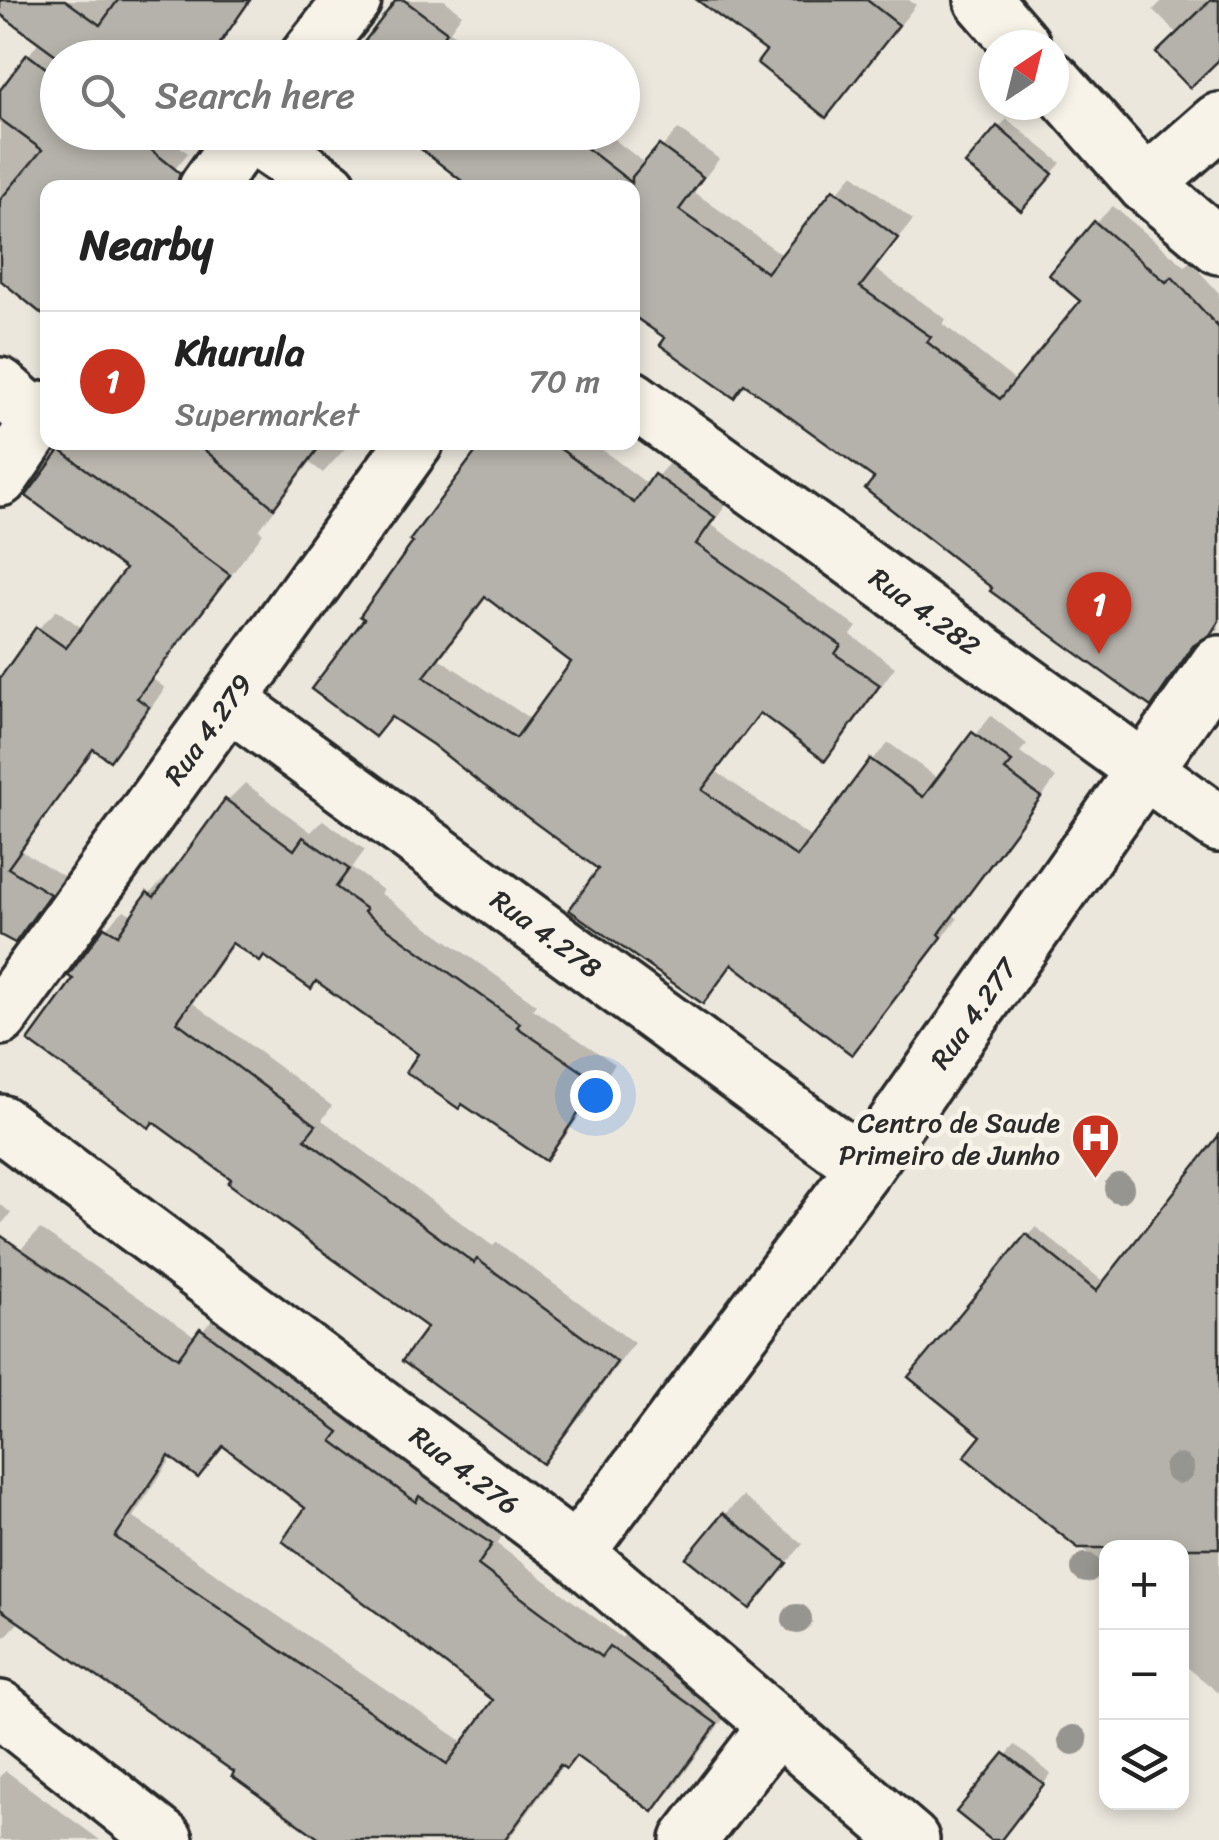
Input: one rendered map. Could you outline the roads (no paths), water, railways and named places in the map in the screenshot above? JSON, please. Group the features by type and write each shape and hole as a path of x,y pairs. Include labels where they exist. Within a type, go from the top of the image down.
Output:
{"street":[{"path":"320,40 352,0"},
{"path":"983,0 1009,30"},
{"path":"1069,98 1146,185 1219,246"},
{"path":"1146,185 1219,121"},
{"path":"213,180 234,150"},
{"path":"273,150 316,180"},
{"path":"0,478 29,405"},
{"name":"Rua 4.282","path":"640,405 1219,824"},
{"name":"Rua 4.279","path":"0,1017 409,450"},
{"name":"Rua 4.277","path":"576,1552 864,1167 1219,664"},
{"name":"Rua 4.278","path":"230,702 864,1167"},
{"name":"Rua 4.276","path":"0,1123 576,1552 912,1840"},
{"path":"0,1709 165,1840"},
{"path":"689,1840 776,1725"}],"place":[{"name":"Khurula","path":"1099,654"},
{"name":"Centro de Saude Primeiro de Junho","path":"1095,1180"}]}
